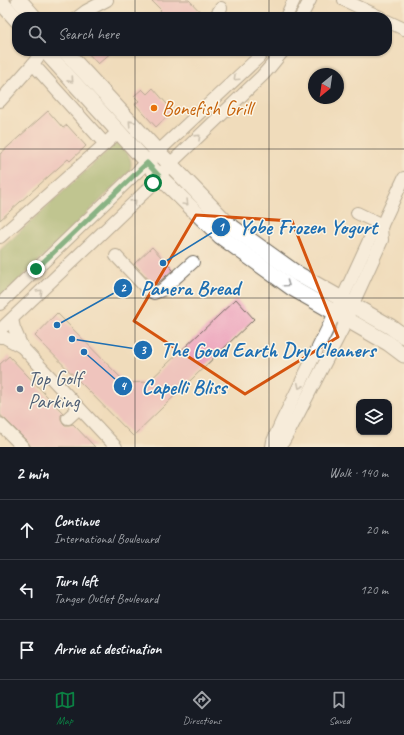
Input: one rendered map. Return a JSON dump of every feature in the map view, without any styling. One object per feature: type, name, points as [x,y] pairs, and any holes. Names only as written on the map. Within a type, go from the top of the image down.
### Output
[{"type":"main road","points":[[19,0],[30,12]]},
{"type":"main road","points":[[0,1],[12,14]]},
{"type":"main road","points":[[48,56],[159,176],[220,236],[292,288],[388,343],[404,355]]},
{"type":"main road","points":[[70,56],[158,152],[228,224],[296,273],[391,327],[404,336]]},
{"type":"street","points":[[85,12],[107,0]]},
{"type":"street","points":[[288,12],[294,0]]},
{"type":"street","points":[[304,12],[310,0]]},
{"type":"street","points":[[344,0],[369,12]]},
{"type":"street","points":[[392,23],[404,29]]},
{"type":"street","points":[[0,101],[39,56]]},
{"type":"street","points":[[22,348],[12,319],[0,304],[260,56]]},
{"type":"street","points":[[0,330],[149,188],[170,164],[262,76],[279,56]]},
{"type":"street","points":[[33,64],[105,144]]},
{"type":"street","points":[[0,237],[118,132]]},
{"type":"street","points":[[280,447],[286,426],[347,302],[371,236],[382,226],[399,202],[404,178]]},
{"type":"street","points":[[357,213],[382,226]]},
{"type":"street","points":[[116,256],[148,290],[154,293],[162,290],[193,262]]},
{"type":"street","points":[[0,337],[4,337],[22,348],[116,447]]},
{"type":"street","points":[[68,418],[79,408]]},
{"type":"street","points":[[0,424],[23,447]]},
{"type":"street","points":[[272,447],[273,441],[286,426]]},
{"type":"highlighted area","points":[[196,215],[292,221],[338,337],[245,394],[134,321]]},
{"type":"green space","points":[[117,142],[129,156],[131,167],[129,172],[0,299],[0,250]]},
{"type":"building","points":[[151,0],[189,0],[200,12],[159,12],[161,10]]},
{"type":"building","points":[[91,56],[107,56],[98,64]]},
{"type":"building","name":"Bonefish Grill","points":[[153,88],[173,111],[156,127],[135,104],[139,101],[134,96],[142,89],[147,94]]},
{"type":"building","points":[[48,111],[63,128],[67,125],[86,146],[70,161],[68,159],[0,220],[0,154]]},
{"type":"building","points":[[152,247],[173,270],[154,285],[134,264]]},
{"type":"building","points":[[236,299],[254,319],[133,436],[35,336],[57,313],[126,383],[148,382]]},
{"type":"building","name":"Top Golf Parking","points":[[9,356],[63,413],[61,415],[61,419],[63,423],[65,425],[73,424],[95,447],[31,447],[28,442],[2,417],[0,414],[0,364]]},
{"type":"place","name":"Bonefish Grill","points":[[154,108]]},
{"type":"place","name":"Yobe Frozen Yogurt","points":[[163,263]]},
{"type":"place","name":"Panera Bread","points":[[57,325]]},
{"type":"place","name":"The Good Earth Dry Cleaners","points":[[72,339]]},
{"type":"place","name":"Capelli Bliss","points":[[84,352]]},
{"type":"place","name":"Top Golf Parking","points":[[20,389]]},
{"type":"route","points":[[36,269],[147,163],[159,176],[153,183]]}]
